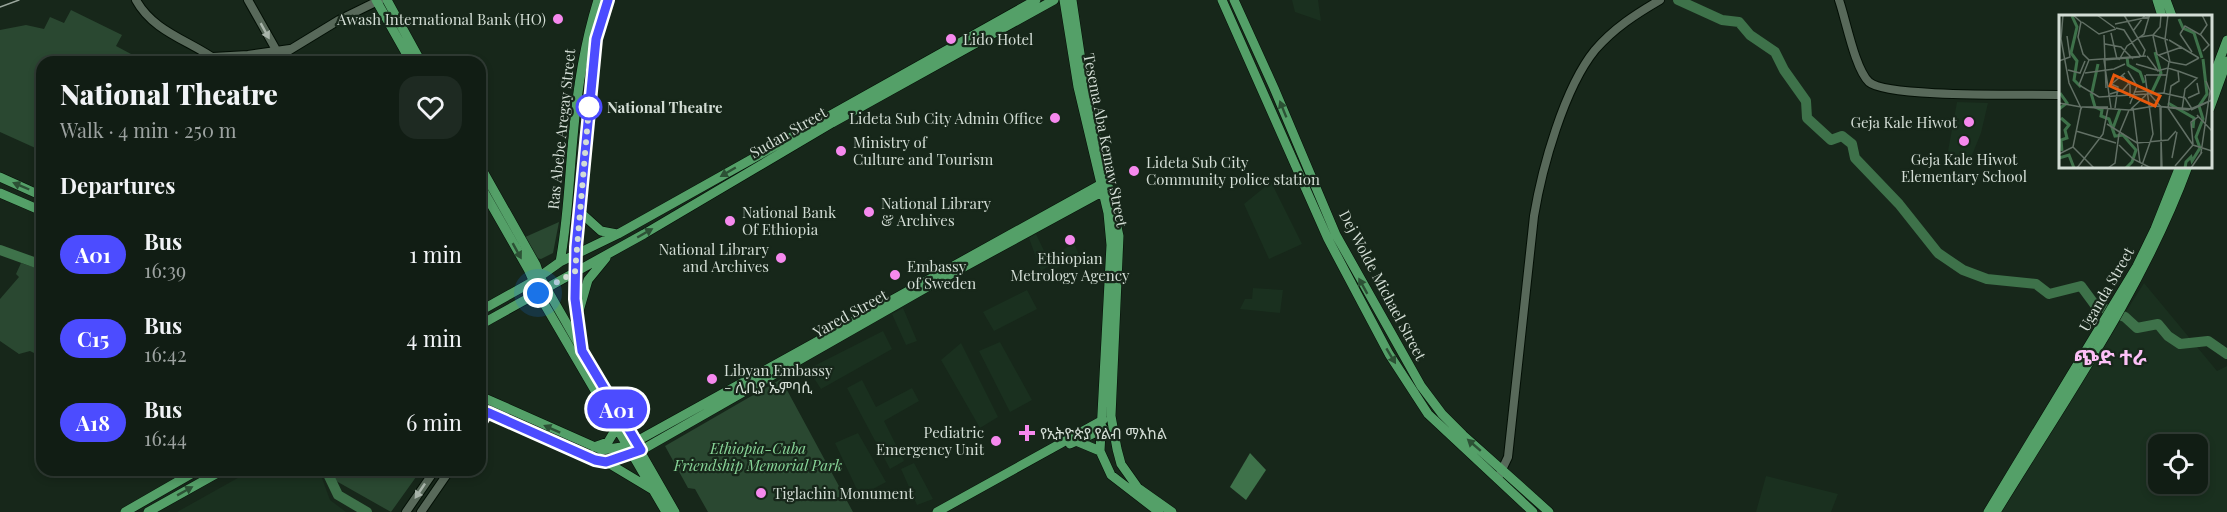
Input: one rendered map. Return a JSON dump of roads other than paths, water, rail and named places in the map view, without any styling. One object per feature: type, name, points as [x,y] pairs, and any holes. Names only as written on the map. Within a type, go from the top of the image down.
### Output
[{"type":"main road","points":[[136,0],[145,14],[176,38],[210,56]]},
{"type":"main road","points":[[248,0],[280,56],[378,0],[408,56]]},
{"type":"main road","points":[[387,0],[418,56]]},
{"type":"main road","name":"Ras Abebe Aregay Street","points":[[560,262],[567,217],[573,136],[585,42],[598,0]]},
{"type":"main road","name":"Ras Abebe Aregay Street","points":[[578,325],[575,272],[585,138],[596,39],[608,0]]},
{"type":"main road","name":"Sudan Street","points":[[1023,12],[1036,0]]},
{"type":"main road","name":"Tesema Aba Kemaw Street","points":[[1064,0],[1097,160],[1120,246],[1111,416],[1121,464],[1129,485],[1159,512]]},
{"type":"main road","name":"Tesema Aba Kemaw Street","points":[[1072,0],[1081,87]]},
{"type":"main road","name":"Dej Wolde Michael Street","points":[[1222,0],[1328,239],[1389,354],[1428,414],[1533,512]]},
{"type":"main road","name":"Dej Wolde Michael Street","points":[[1234,0],[1275,88],[1336,235],[1421,386],[1442,414],[1549,512]]},
{"type":"main road","points":[[1497,479],[1508,457],[1539,187],[1563,114],[1589,59],[1613,32],[1660,0]]},
{"type":"main road","points":[[1839,0],[1863,74],[1877,87],[1891,91],[1925,93],[2059,95]]},
{"type":"main road","points":[[2157,0],[2162,15]]},
{"type":"main road","points":[[2166,0],[2172,15]]},
{"type":"main road","points":[[1051,2],[1066,11]]},
{"type":"main road","name":"Sudan Street","points":[[486,308],[536,279],[560,262],[618,234],[1023,12],[1051,2]]},
{"type":"main road","points":[[2213,88],[2225,57],[2227,40]]},
{"type":"main road","name":"Sudan Street","points":[[486,322],[624,245],[958,49]]},
{"type":"main road","points":[[573,136],[585,138]]},
{"type":"main road","name":"Uganda Street","points":[[1996,512],[2110,321],[2146,249],[2179,168]]},
{"type":"main road","name":"Uganda Street","points":[[2118,305],[2157,243],[2187,168]]},
{"type":"main road","points":[[0,177],[36,193]]},
{"type":"main road","points":[[486,177],[536,265],[536,279]]},
{"type":"main road","name":"Tesema Aba Kemaw Street","points":[[1105,186],[1112,262],[1100,451],[1111,475],[1172,512]]},
{"type":"main road","name":"Yared Street","points":[[606,462],[1105,186]]},
{"type":"main road","points":[[0,193],[36,208]]},
{"type":"main road","points":[[486,196],[536,279],[610,416],[614,425],[612,435],[606,444],[592,446],[486,399]]},
{"type":"main road","points":[[580,212],[601,231],[618,234]]},
{"type":"main road","points":[[582,351],[578,325],[580,303],[588,280],[602,262],[624,245]]},
{"type":"main road","points":[[542,290],[582,351],[635,448],[675,512]]},
{"type":"main road","name":"Uganda Street","points":[[1988,512],[2110,321]]},
{"type":"main road","points":[[1084,430],[1102,402]]},
{"type":"main road","points":[[486,412],[586,457],[606,462],[655,491]]},
{"type":"main road","points":[[610,416],[635,448],[666,512]]},
{"type":"main road","points":[[947,512],[1076,441],[1111,416]]},
{"type":"main road","points":[[937,512],[1084,430],[1100,425],[1113,426]]},
{"type":"main road","points":[[1076,441],[1100,451]]},
{"type":"main road","name":"Yared Street","points":[[592,446],[606,451],[635,448]]},
{"type":"main road","points":[[125,512],[188,476]]},
{"type":"main road","points":[[148,512],[212,476]]},
{"type":"main road","points":[[406,512],[431,476]]},
{"type":"main road","points":[[421,512],[446,476]]},
{"type":"waterway","points":[[1678,0],[1722,20],[1739,22],[1750,35],[1775,52],[1784,70],[1806,101],[1807,118],[1831,140],[1842,136],[1852,144],[1855,158],[1899,204],[1938,253],[1963,270],[1987,279],[2036,284],[2049,294],[2081,286],[2095,305],[2125,317],[2137,328],[2158,324],[2168,336],[2180,344],[2208,341],[2227,354]]},
{"type":"waterway","points":[[0,250],[36,263]]},
{"type":"waterway","points":[[329,476],[338,495],[367,512]]},
{"type":"tram line","points":[[0,7],[19,0]]},
{"type":"place","name":"Awash International Bank (HO)","points":[[558,19]]},
{"type":"place","name":"Lido Hotel","points":[[951,39]]},
{"type":"place","name":"National Theatre","points":[[589,107]]},
{"type":"place","name":"Lideta Sub City Admin Office","points":[[1055,118]]},
{"type":"place","name":"Geja Kale Hiwot","points":[[1969,122]]},
{"type":"place","name":"Geja Kale Hiwot Elementary School","points":[[1964,141]]},
{"type":"place","name":"Ministry of Culture and Tourism","points":[[841,151]]},
{"type":"place","name":"Lideta Sub City Community police station","points":[[1134,171]]},
{"type":"place","name":"National Library & Archives","points":[[869,212]]},
{"type":"place","name":"National Bank Of Ethiopia","points":[[730,221]]},
{"type":"place","name":"Ethiopian Metrology Agency","points":[[1070,240]]},
{"type":"place","name":"National Library and Archives","points":[[781,258]]},
{"type":"place","name":"Embassy of Sweden","points":[[895,275]]},
{"type":"place","name":"Libyan Embassy - ሊቢያ ኤምባሲ","points":[[712,379]]},
{"type":"place","name":"የኢትዮጵያ የልብ ማእከል","points":[[1027,433]]},
{"type":"place","name":"Pediatric Emergency Unit","points":[[996,441]]},
{"type":"place","name":"Tiglachin Monument","points":[[761,493]]},
{"type":"district","name":"ጭድ ተራ","points":[[2110,356]]},
{"type":"park label","name":"Ethiopia-Cuba Friendship Memorial Park","points":[[758,456]]}]
